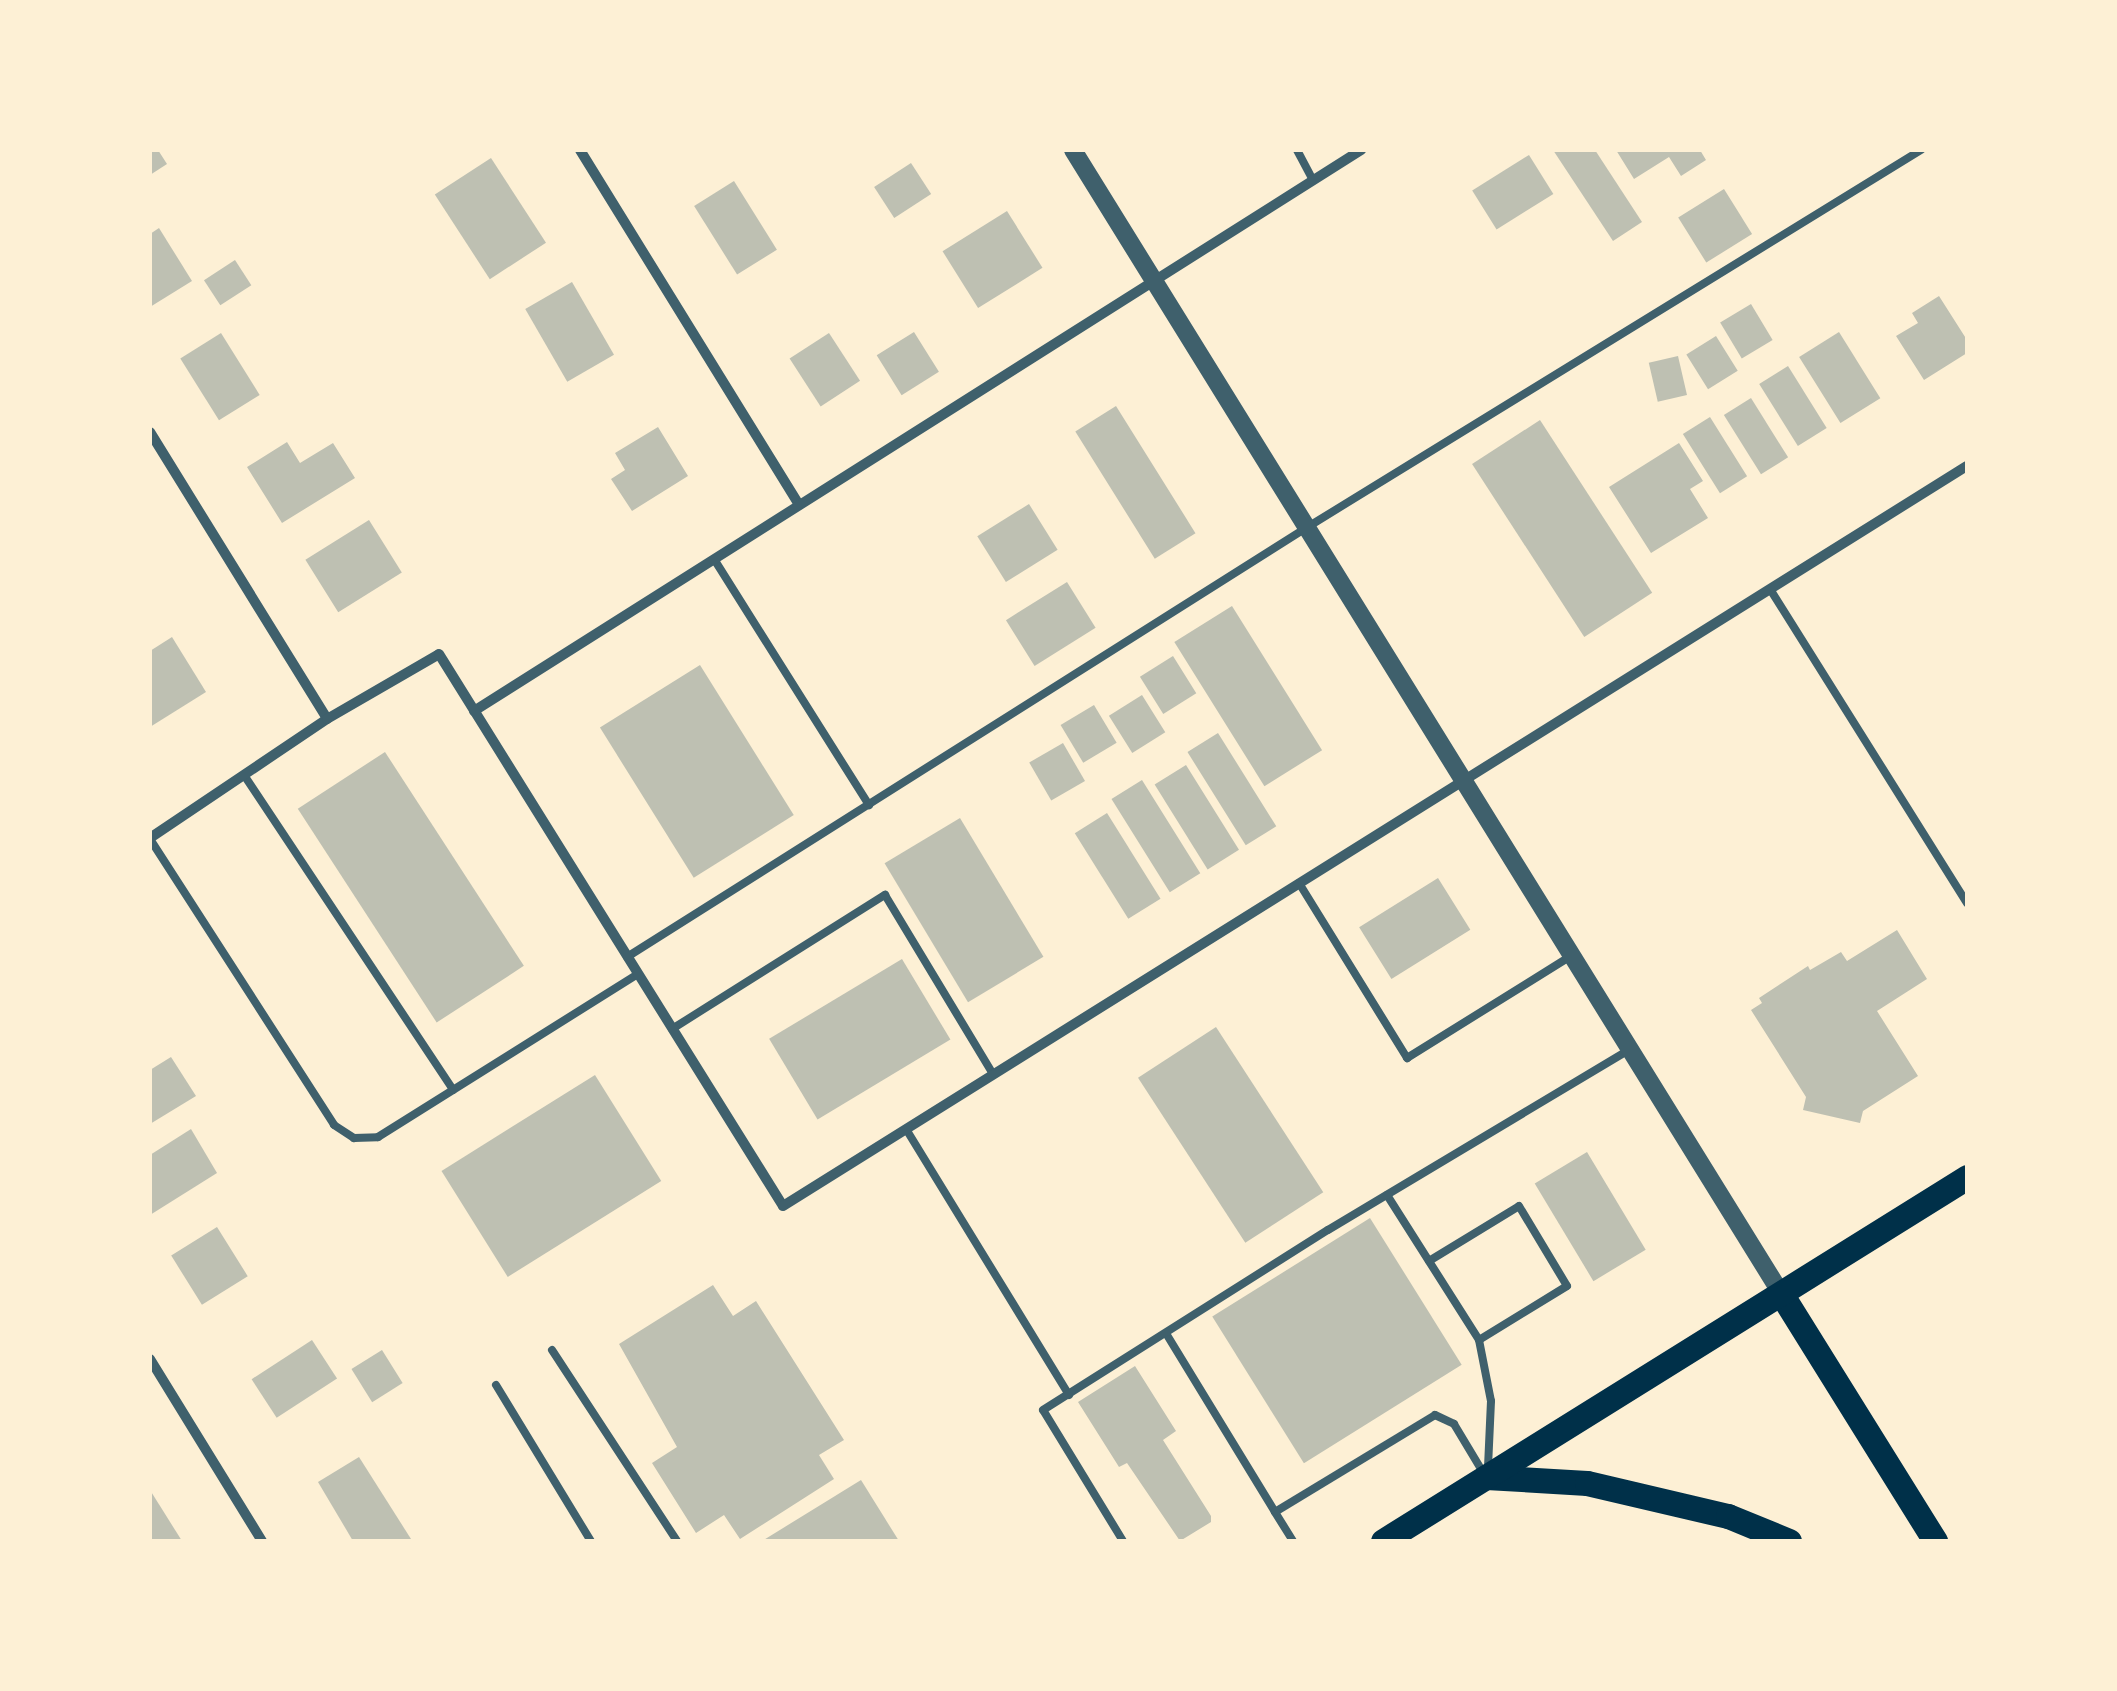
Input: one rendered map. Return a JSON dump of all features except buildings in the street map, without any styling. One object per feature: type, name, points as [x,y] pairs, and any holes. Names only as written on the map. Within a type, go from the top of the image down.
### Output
[{"type":"main road","points":[[1383,1541],[1967,1177]]},
{"type":"main road","points":[[1782,1295],[1935,1541]]},
{"type":"main road","points":[[1486,1477],[1603,1486],[1728,1516],[1789,1541]]},
{"type":"street","points":[[580,150],[800,505]]},
{"type":"street","points":[[1073,150],[1782,1295]]},
{"type":"street","points":[[474,710],[1361,150]]},
{"type":"street","points":[[150,432],[328,720]]},
{"type":"street","points":[[150,839],[328,720],[439,654],[783,1206],[1967,466]]},
{"type":"street","points":[[150,1358],[262,1541]]},
{"type":"lane","points":[[1297,150],[1313,180]]},
{"type":"lane","points":[[627,956],[1306,528],[1921,150]]},
{"type":"lane","points":[[714,559],[869,804]]},
{"type":"lane","points":[[1770,589],[1967,902]]},
{"type":"lane","points":[[244,775],[453,1090]]},
{"type":"lane","points":[[150,839],[334,1124],[354,1138],[378,1138],[638,974]]},
{"type":"lane","points":[[1300,883],[1408,1058],[1572,956]]},
{"type":"lane","points":[[672,1029],[885,895],[993,1074]]},
{"type":"lane","points":[[1123,1541],[1043,1410],[1630,1049]]},
{"type":"lane","points":[[906,1129],[1069,1395]]},
{"type":"lane","points":[[1388,1195],[1479,1340],[1492,1401],[1492,1447],[1486,1477]]},
{"type":"lane","points":[[1428,1261],[1518,1206],[1567,1286],[1479,1340]]},
{"type":"lane","points":[[1167,1335],[1293,1541]]},
{"type":"lane","points":[[552,1350],[677,1541]]},
{"type":"lane","points":[[496,1385],[591,1541]]},
{"type":"lane","points":[[1275,1512],[1434,1415],[1454,1424],[1486,1477]]}]
